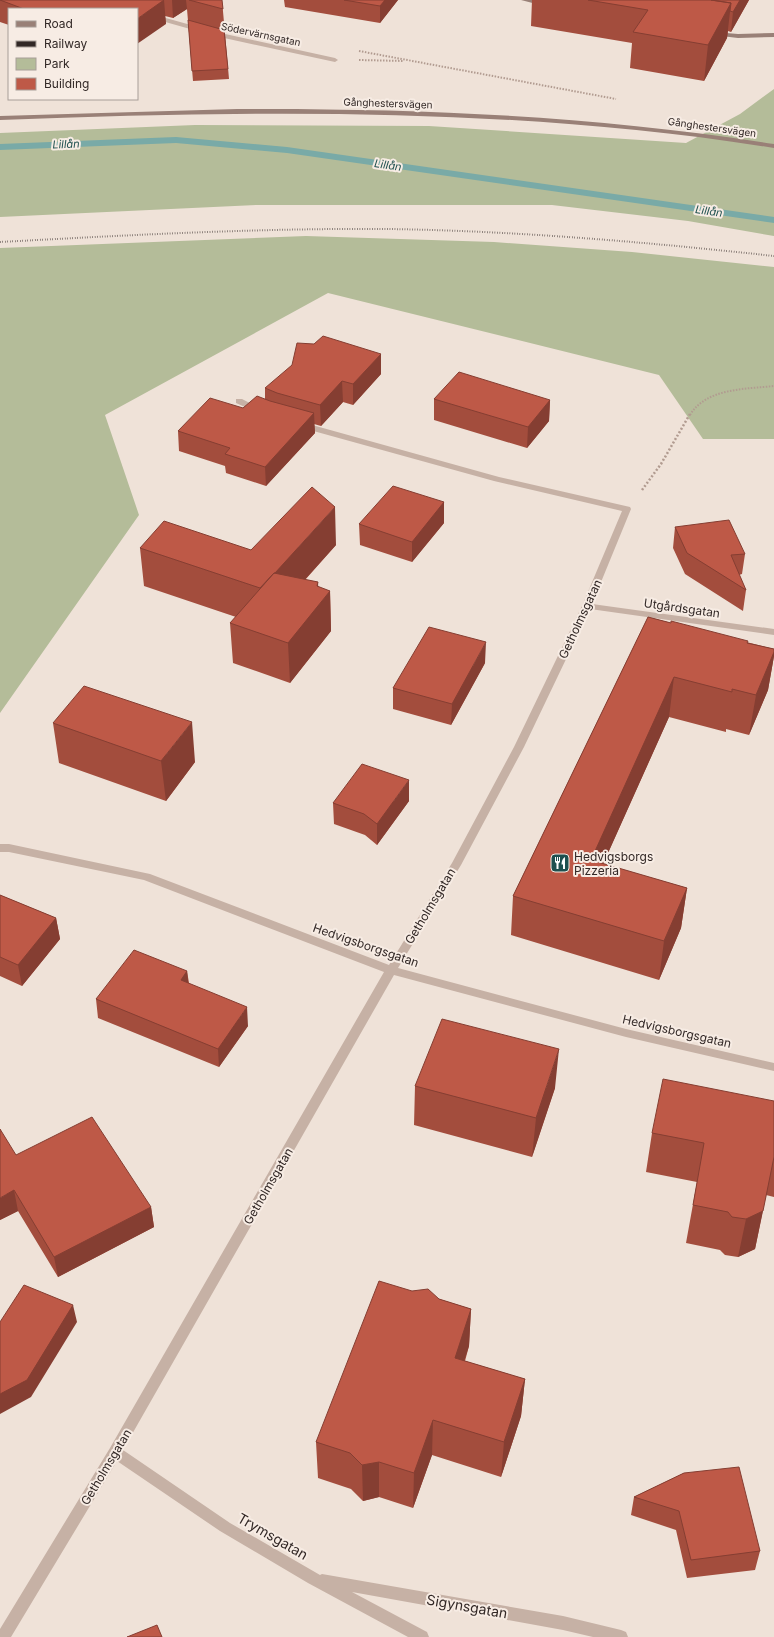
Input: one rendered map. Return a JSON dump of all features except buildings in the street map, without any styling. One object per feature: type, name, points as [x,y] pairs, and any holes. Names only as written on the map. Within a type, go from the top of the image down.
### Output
[{"type":"street","points":[[524,0],[554,6]]},
{"type":"street","name":"Södervärnsgatan","points":[[138,12],[215,34],[335,60]]},
{"type":"street","points":[[704,32],[738,36],[774,35]]},
{"type":"street","name":"Gånghestersvägen","points":[[0,118],[132,112],[304,111],[476,116],[608,124],[732,139],[774,146]]},
{"type":"street","points":[[239,401],[267,414]]},
{"type":"street","points":[[297,423],[497,479],[627,509]]},
{"type":"street","name":"Getholmsgatan","points":[[3,1637],[115,1452],[391,970],[456,865],[512,761],[587,606],[627,509]]},
{"type":"street","name":"Utgårdsgatan","points":[[587,606],[774,632]]},
{"type":"street","name":"Hedvigsborgsgatan","points":[[0,848],[9,848],[146,877],[391,970],[626,1033],[774,1067]]},
{"type":"street","name":"Trymsgatan","points":[[115,1452],[225,1526],[312,1578],[422,1637]]},
{"type":"street","name":"Sigynsgatan","points":[[312,1578],[563,1623],[621,1637]]},
{"type":"path","points":[[358,51],[619,99]]},
{"type":"path","points":[[335,60],[411,61]]},
{"type":"path","points":[[627,509],[661,464],[692,411],[708,397],[733,390],[774,386]]},
{"type":"green space","points":[[774,89],[774,236],[688,221],[552,205],[256,205],[0,217],[0,133],[195,125],[429,126],[686,143],[740,114]]},
{"type":"green space","points":[[306,236],[494,242],[632,252],[774,267],[774,439],[703,439],[659,375],[328,293],[105,415],[139,515],[0,713],[0,248]]},
{"type":"waterway","name":"Lillån","points":[[0,147],[176,140],[287,150],[774,220]]},
{"type":"railway","points":[[0,242],[243,231],[389,229],[486,232],[582,238],[774,256]]},
{"type":"place","name":"Hedvigsborgs Pizzeria","points":[[560,863]]}]
